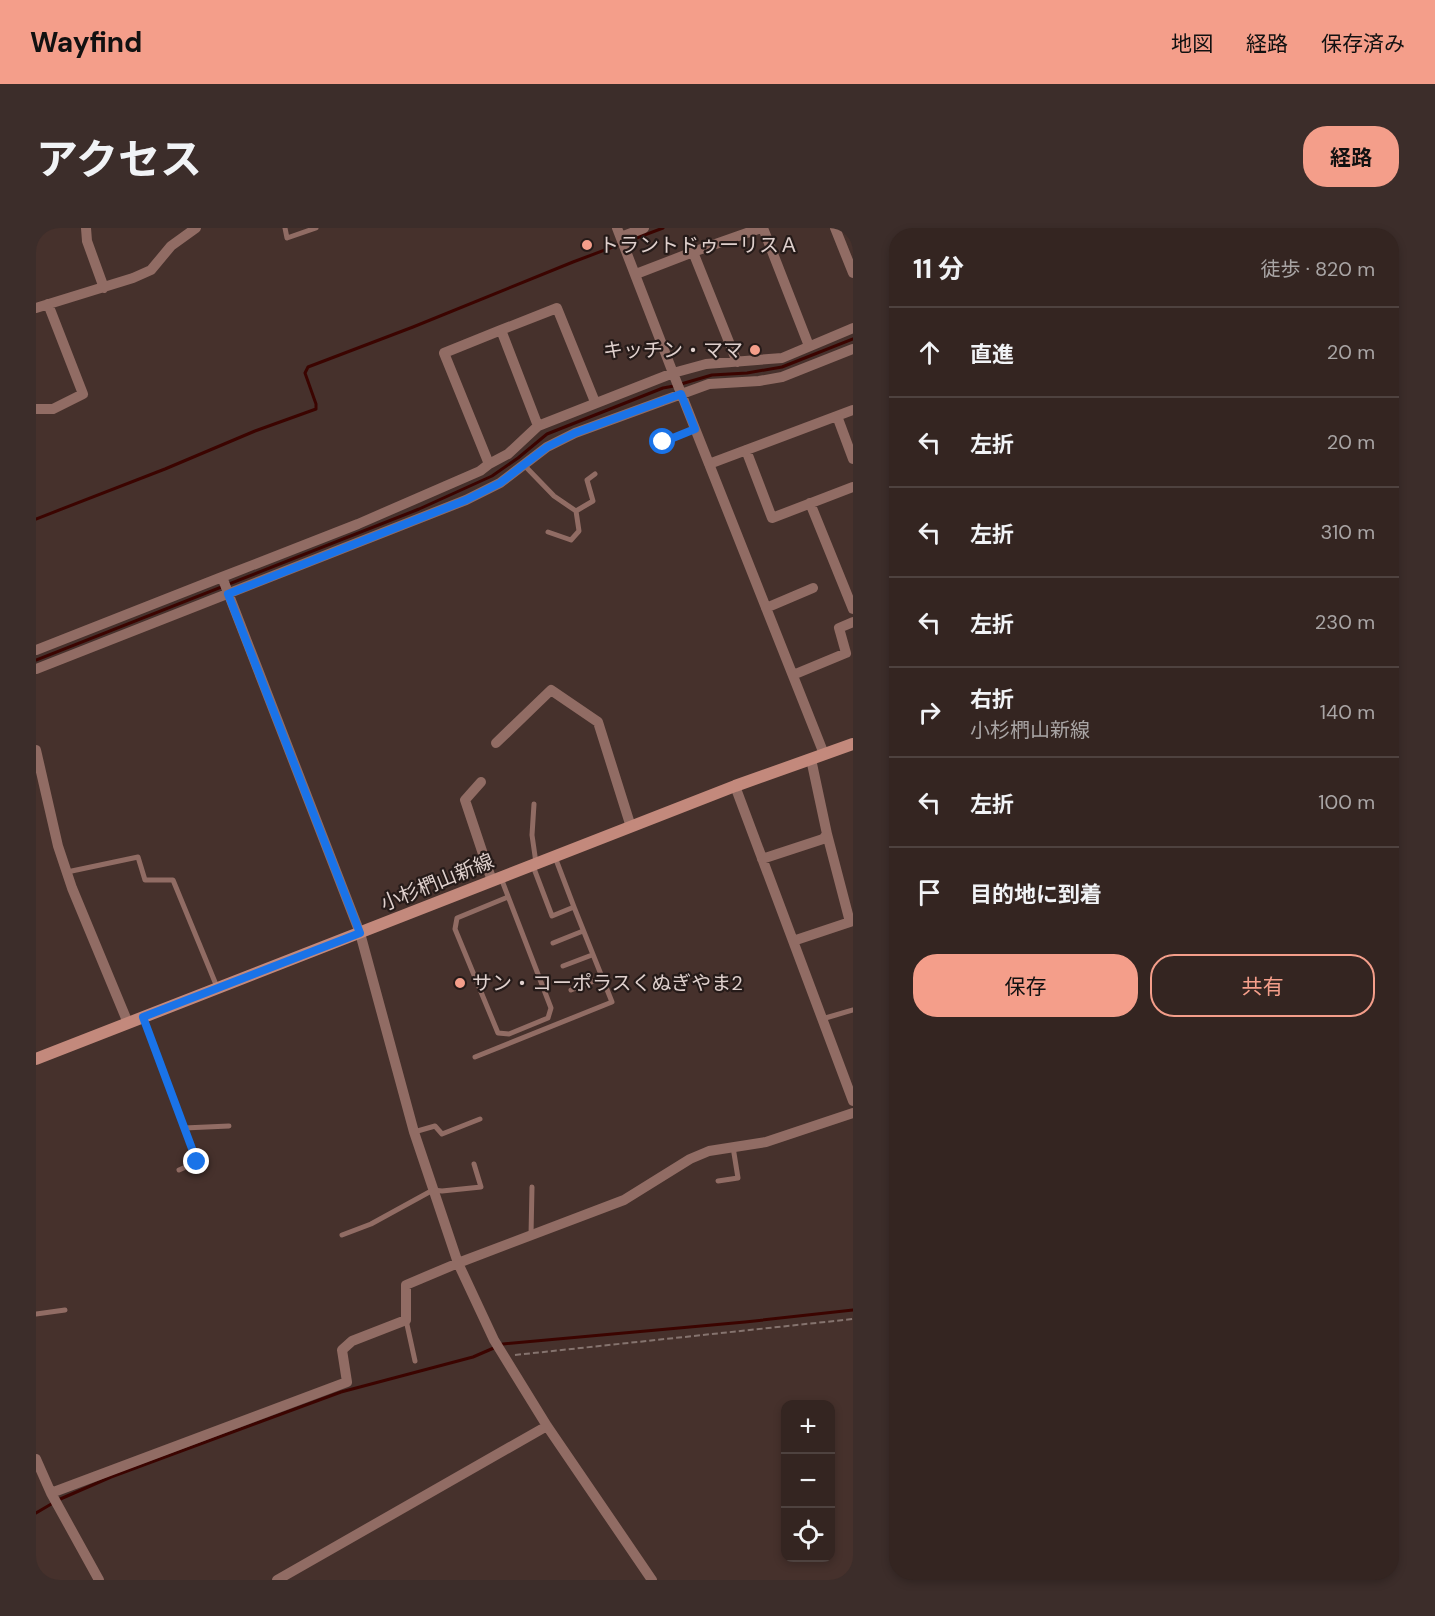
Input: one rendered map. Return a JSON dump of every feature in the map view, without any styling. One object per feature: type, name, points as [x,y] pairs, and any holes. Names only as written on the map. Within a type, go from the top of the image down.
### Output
[{"type":"main road","name":"小杉椚山新線","points":[[36,1059],[735,786],[853,744]]},
{"type":"street","points":[[86,228],[87,241],[104,288]]},
{"type":"street","points":[[36,308],[104,288],[151,270],[171,246],[196,228]]},
{"type":"street","points":[[645,228],[619,233],[824,754]]},
{"type":"street","points":[[636,274],[762,228],[810,346]]},
{"type":"street","points":[[835,228],[853,273]]},
{"type":"street","points":[[693,252],[737,362]]},
{"type":"street","points":[[36,409],[53,410],[83,394],[48,304]]},
{"type":"street","points":[[489,464],[444,353],[558,308],[596,402]]},
{"type":"street","points":[[36,650],[358,524],[480,471],[508,454],[538,426],[596,402],[673,373],[706,364],[782,358],[853,328]]},
{"type":"street","points":[[501,330],[538,426]]},
{"type":"street","points":[[36,669],[466,500],[500,483],[547,447],[575,433],[709,384],[782,377],[853,349]]},
{"type":"street","points":[[709,464],[853,410]]},
{"type":"street","points":[[837,416],[853,459]]},
{"type":"street","points":[[746,450],[772,518],[853,487]]},
{"type":"street","points":[[810,503],[853,609]]},
{"type":"street","points":[[222,577],[360,933],[414,1132],[458,1263],[494,1340],[548,1426],[652,1580]]},
{"type":"street","points":[[766,608],[813,588]]},
{"type":"street","points":[[793,675],[846,653],[838,628],[853,622]]},
{"type":"street","points":[[496,743],[551,690],[598,723],[631,827]]},
{"type":"street","points":[[36,750],[58,846],[72,888],[128,1023]]},
{"type":"street","points":[[793,941],[852,922],[828,834],[811,759]]},
{"type":"street","points":[[481,782],[465,800],[496,880]]},
{"type":"street","points":[[735,786],[853,1101]]},
{"type":"street","points":[[762,859],[823,839],[828,834]]},
{"type":"street","points":[[51,1493],[347,1382],[342,1350],[352,1341],[406,1320],[406,1285],[624,1200],[690,1159],[709,1151],[766,1142],[853,1113]]},
{"type":"street","points":[[277,1580],[548,1426]]},
{"type":"street","points":[[36,1459],[51,1493],[99,1580]]},
{"type":"lane","points":[[285,228],[287,238],[316,228]]},
{"type":"lane","points":[[663,442],[695,429]]},
{"type":"lane","points":[[524,465],[554,496],[576,511],[579,531],[571,540],[548,532]]},
{"type":"lane","points":[[576,511],[593,501],[587,480],[595,474]]},
{"type":"lane","points":[[534,804],[532,835],[535,865],[552,916],[574,907]]},
{"type":"lane","points":[[67,872],[138,857],[145,880],[173,880],[218,989]]},
{"type":"lane","points":[[475,1057],[612,1002],[555,857]]},
{"type":"lane","points":[[496,880],[508,897],[550,1008],[548,1018],[509,1034],[498,1033],[455,929],[457,918],[508,897]]},
{"type":"lane","points":[[553,944],[584,931]]},
{"type":"lane","points":[[563,966],[592,955]]},
{"type":"lane","points":[[572,990],[602,978]]},
{"type":"lane","points":[[822,1019],[853,1010]]},
{"type":"lane","points":[[143,1017],[197,1162],[179,1170]]},
{"type":"lane","points":[[414,1132],[435,1126],[442,1134],[480,1119]]},
{"type":"lane","points":[[184,1128],[229,1126]]},
{"type":"lane","points":[[718,1181],[738,1178],[733,1147]]},
{"type":"lane","points":[[342,1235],[371,1224],[433,1190],[481,1187],[474,1164]]},
{"type":"lane","points":[[531,1236],[532,1188]]},
{"type":"lane","points":[[36,1314],[65,1310]]},
{"type":"lane","points":[[406,1320],[414,1361]]},
{"type":"path","points":[[504,1356],[853,1319]]},
{"type":"waterway","points":[[36,519],[255,431],[316,409],[305,373],[308,367],[663,228]]},
{"type":"waterway","points":[[681,384],[712,375],[747,373],[782,367],[853,339]]},
{"type":"waterway","points":[[36,660],[419,509],[492,476],[547,434],[663,388],[674,386]]},
{"type":"waterway","points":[[58,1500],[111,1477],[341,1392],[473,1357],[503,1344],[853,1310]]},
{"type":"waterway","points":[[36,1513],[53,1503]]},
{"type":"place","name":"トラントドゥーリスＡ","points":[[587,245]]},
{"type":"place","name":"キッチン・ママ","points":[[755,350]]},
{"type":"place","name":"サン・コーポラスくぬぎやま2","points":[[460,983]]},
{"type":"route","points":[[197,1162],[143,1017],[360,933],[228,594],[466,500],[500,483],[547,447],[575,433],[681,394],[695,429],[663,442]]}]
